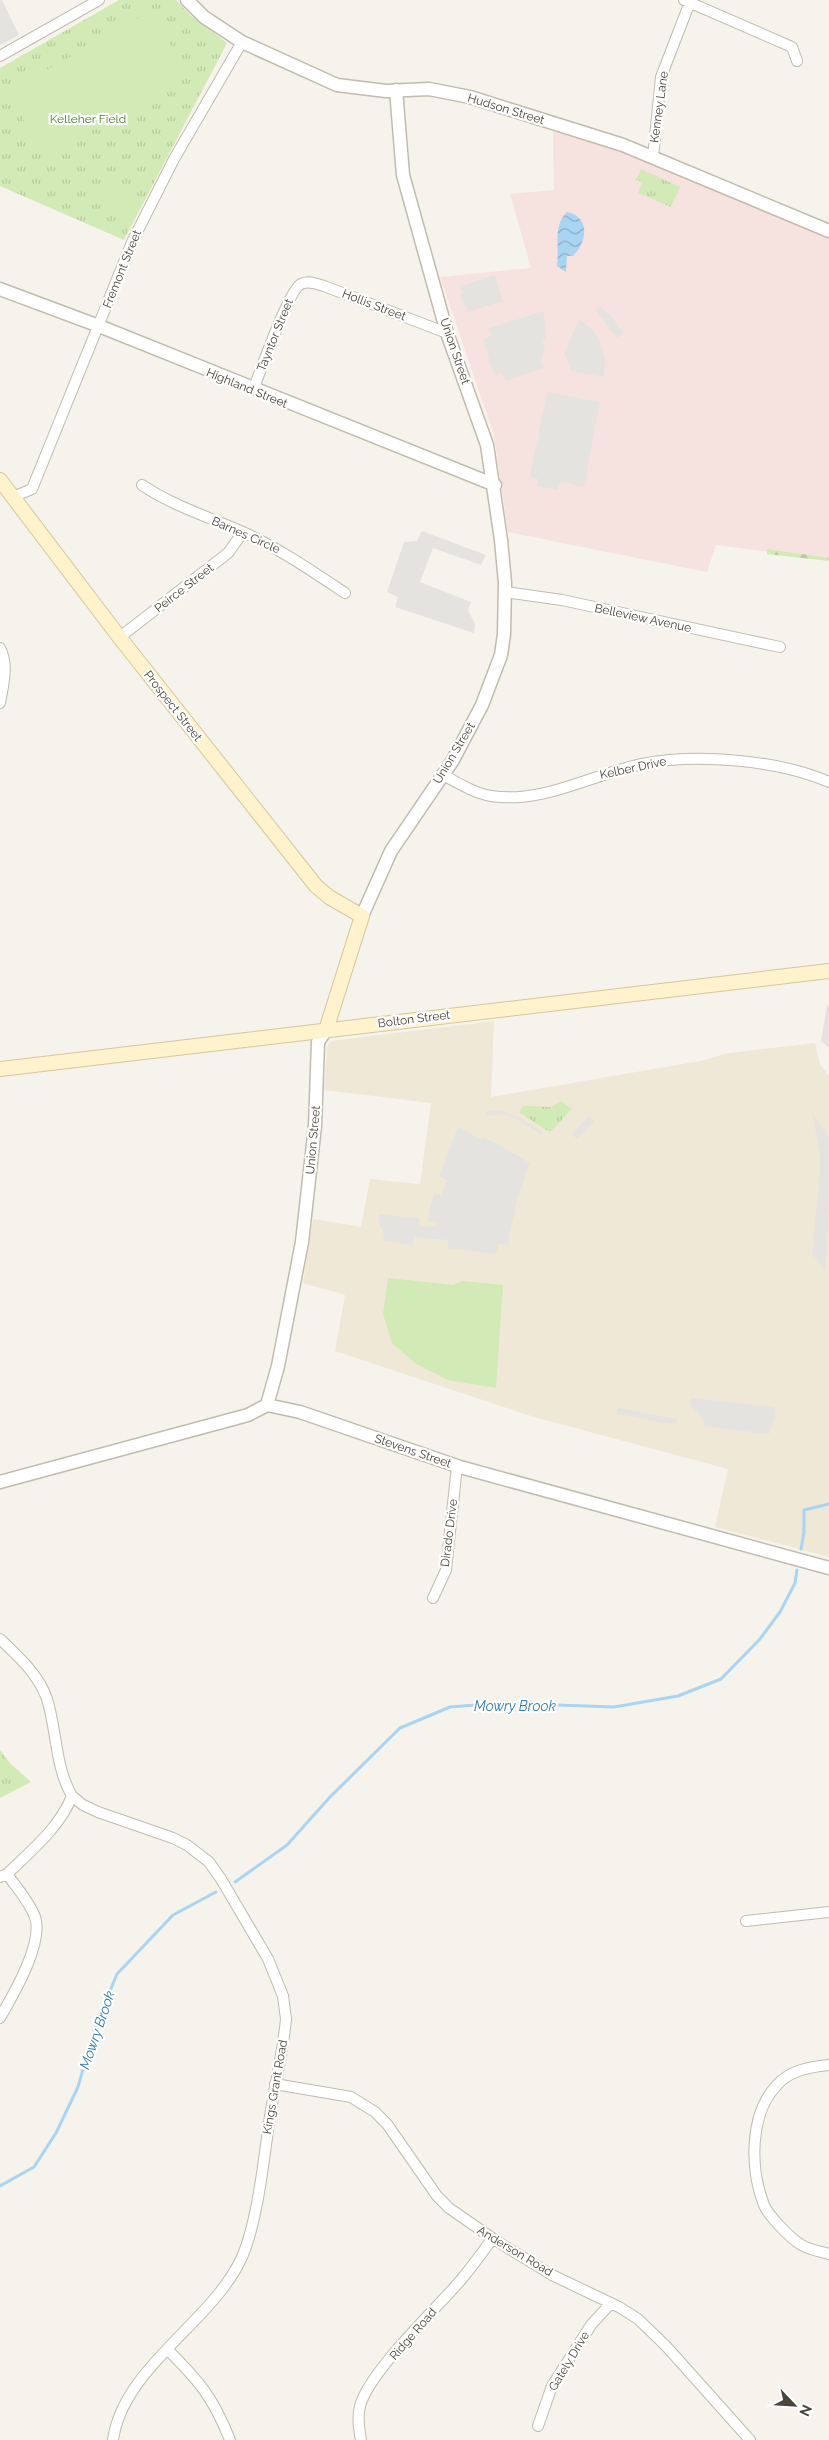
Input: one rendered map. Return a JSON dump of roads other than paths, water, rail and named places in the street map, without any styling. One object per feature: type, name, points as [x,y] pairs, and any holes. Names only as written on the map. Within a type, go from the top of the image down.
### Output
[{"type":"main road","name":"Prospect Street","points":[[0,480],[120,638],[316,886],[329,897],[362,916]]},
{"type":"main road","name":"Union Street","points":[[326,1030],[362,916]]},
{"type":"main road","name":"Bolton Street","points":[[0,1069],[829,970]]},
{"type":"street","points":[[0,56],[99,0]]},
{"type":"street","name":"Hudson Street","points":[[188,0],[204,17],[242,42],[337,85],[363,90],[429,89],[470,97],[623,145],[829,232]]},
{"type":"street","points":[[687,1],[792,47],[797,61]]},
{"type":"street","name":"Kenney Lane","points":[[653,157],[661,77],[687,1]]},
{"type":"street","name":"Fremont Street","points":[[13,497],[32,489],[132,240],[152,199],[242,42]]},
{"type":"street","name":"Union Street","points":[[362,916],[390,851],[443,775],[482,706],[501,655],[505,592],[494,486],[487,445],[447,333],[403,175],[396,90]]},
{"type":"street","name":"Hollis Street","points":[[301,284],[312,283],[324,286],[447,333]]},
{"type":"street","name":"Tayntor Street","points":[[253,390],[287,305],[295,288],[301,284]]},
{"type":"street","name":"Highland Street","points":[[0,289],[99,326],[253,390],[494,486]]},
{"type":"street","name":"Barnes Circle","points":[[142,485],[162,499],[243,532],[285,553],[345,593]]},
{"type":"street","name":"Peirce Street","points":[[120,638],[228,553],[243,532]]},
{"type":"street","name":"Belleview Avenue","points":[[505,592],[562,600],[780,647]]},
{"type":"street","points":[[0,648],[4,656],[5,670],[0,702]]},
{"type":"street","name":"Kelber Drive","points":[[443,775],[468,789],[491,796],[512,797],[534,795],[564,788],[621,768],[668,760],[745,762],[779,766],[829,782]]},
{"type":"street","name":"Union Street","points":[[267,1405],[278,1366],[302,1242],[314,1135],[318,1042],[326,1030]]},
{"type":"street","points":[[0,1482],[248,1415],[267,1405]]},
{"type":"street","name":"Stevens Street","points":[[267,1405],[300,1412],[457,1466],[829,1568]]},
{"type":"street","name":"Dirado Drive","points":[[432,1598],[446,1570],[457,1466]]},
{"type":"street","points":[[0,1639],[26,1665],[46,1698],[63,1779],[72,1796],[60,1819],[4,1876],[35,1916],[37,1927],[30,1955],[15,1992],[0,2018]]},
{"type":"street","name":"Kings Grant Road","points":[[72,1796],[83,1806],[173,1838],[187,1845],[208,1862],[221,1879],[268,1959],[284,1996],[286,2019],[260,2181],[242,2257],[221,2290],[167,2349],[129,2396],[120,2414],[113,2440]]},
{"type":"street","points":[[746,1921],[829,1912]]},
{"type":"street","points":[[829,2065],[803,2068],[778,2083],[764,2101],[757,2126],[756,2168],[765,2206],[770,2213],[801,2245],[829,2254]]},
{"type":"street","name":"Anderson Road","points":[[275,2084],[351,2097],[364,2104],[387,2124],[437,2196],[463,2220],[552,2275],[611,2303],[638,2319],[666,2346],[750,2440]]},
{"type":"street","name":"Ridge Road","points":[[362,2440],[358,2420],[360,2405],[368,2389],[492,2239]]},
{"type":"street","name":"Gately Drive","points":[[538,2426],[552,2386],[591,2325],[611,2303]]},
{"type":"street","points":[[167,2349],[199,2381],[220,2416],[230,2440]]},
{"type":"water","points":[[567,212],[580,219],[583,224],[584,237],[573,256],[567,256],[566,272],[557,266],[558,230],[562,218]]},
{"type":"waterway","name":"Mowry Brook","points":[[801,1549],[804,1532],[804,1510],[829,1504]]},
{"type":"waterway","name":"Mowry Brook","points":[[235,1882],[287,1845],[330,1797],[400,1728],[450,1707],[501,1703],[614,1707],[678,1696],[721,1679],[760,1639],[780,1612],[795,1583],[797,1570]]},
{"type":"waterway","name":"Mowry Brook","points":[[0,2186],[34,2167],[56,2133],[78,2087],[94,2030],[117,1974],[173,1915],[216,1892]]},
{"type":"park label","name":"Kelleher Field","points":[[88,119]]}]
